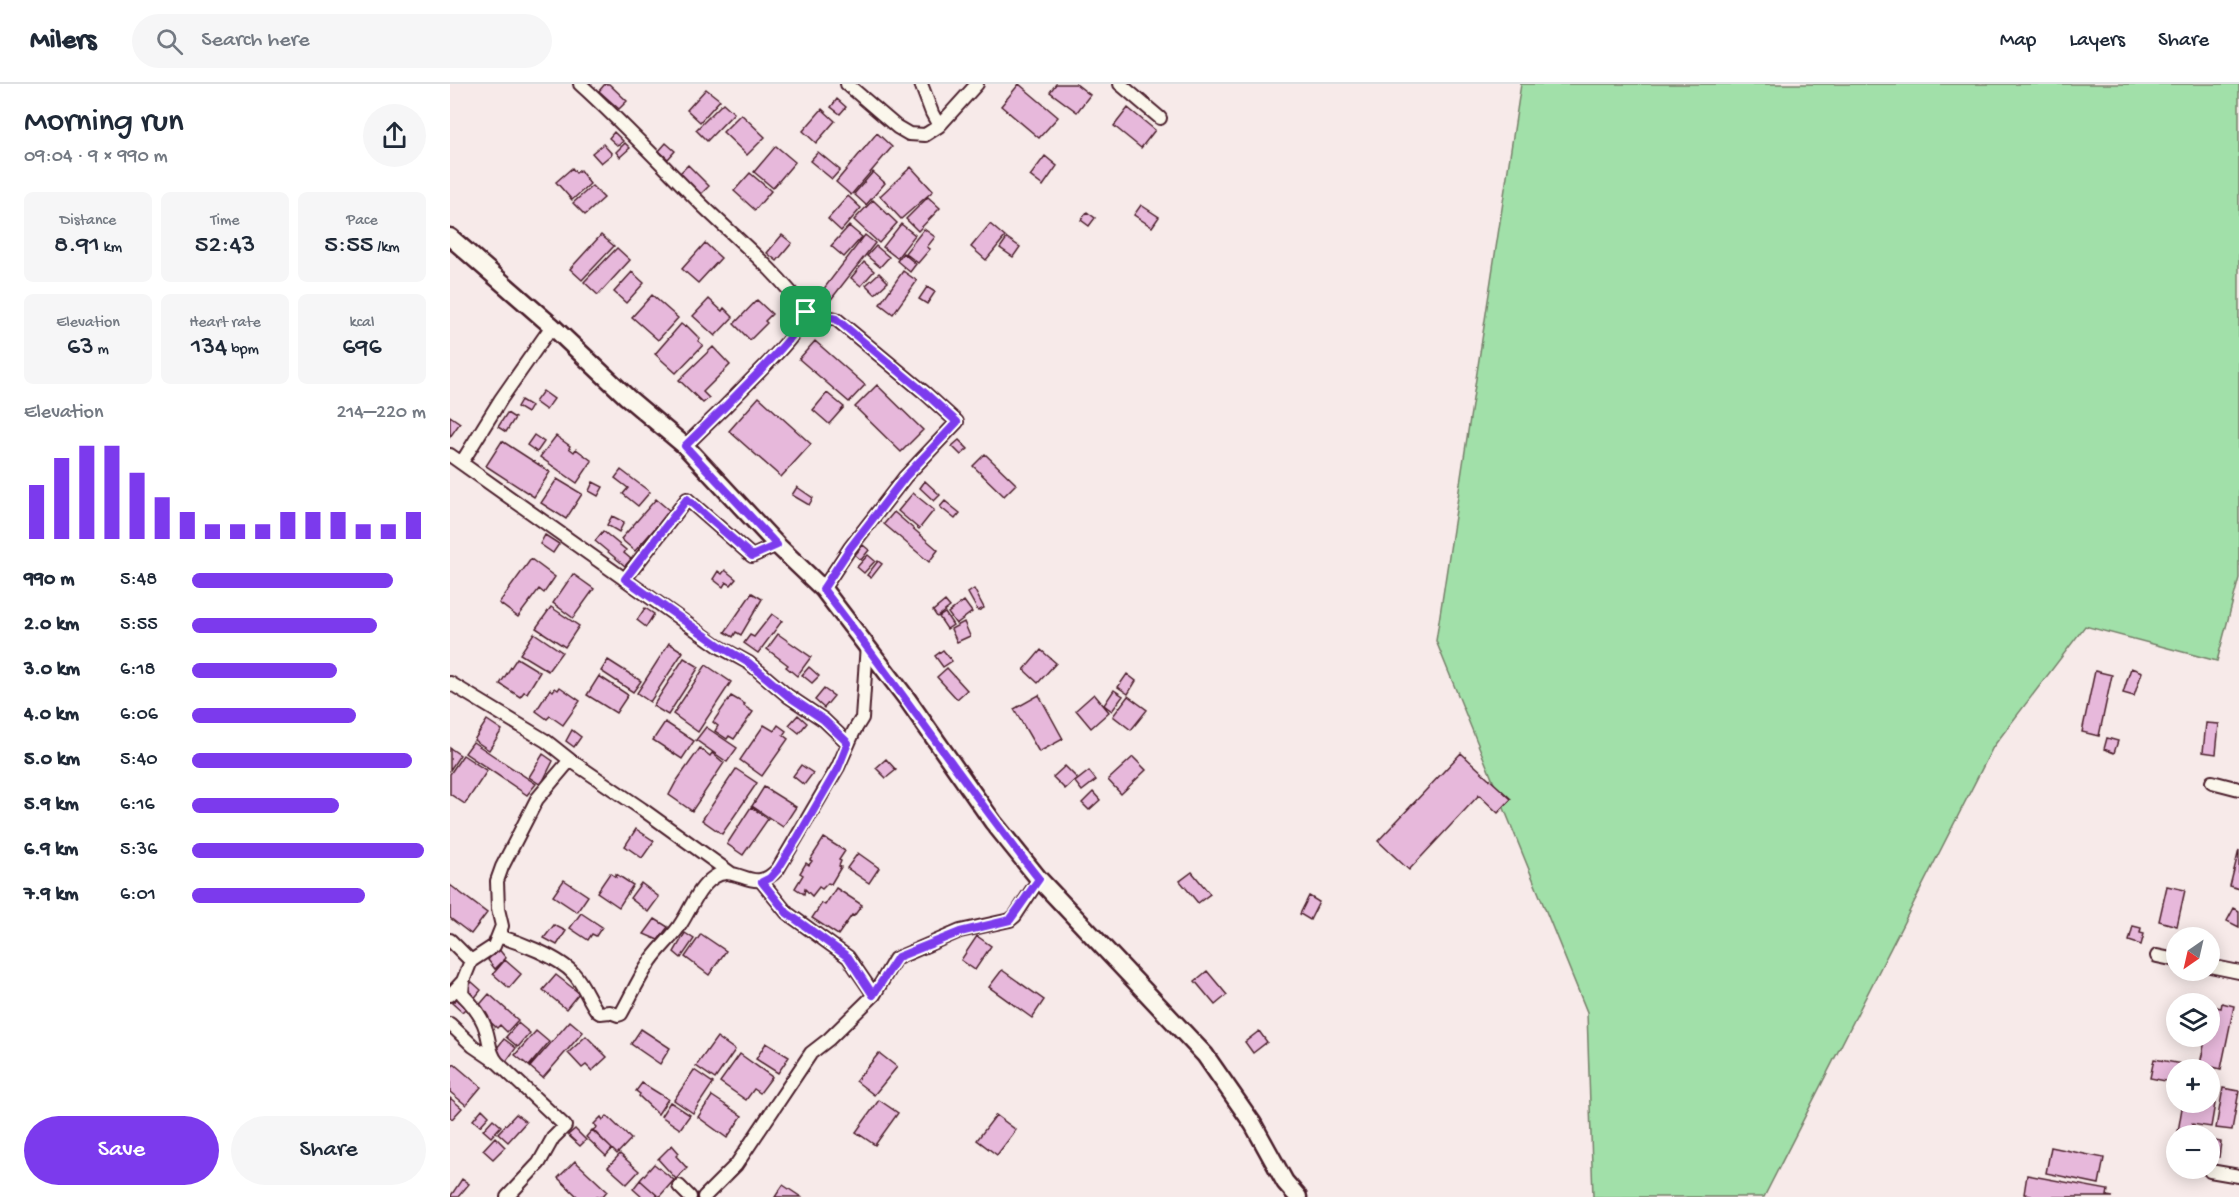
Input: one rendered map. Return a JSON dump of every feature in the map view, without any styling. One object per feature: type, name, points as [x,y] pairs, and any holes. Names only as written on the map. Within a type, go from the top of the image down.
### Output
[{"type":"main road","points":[[450,237],[627,397],[685,446],[777,545],[823,589],[867,644],[993,822],[1039,879],[1205,1055],[1253,1124],[1285,1182],[1298,1197]]},
{"type":"street","points":[[580,84],[618,118],[692,195],[786,285],[806,312],[836,319],[957,422],[905,477],[850,548],[823,589]]},
{"type":"street","points":[[847,84],[897,127],[909,134],[925,135],[939,126],[977,84]]},
{"type":"street","points":[[921,84],[939,126]]},
{"type":"street","points":[[1120,84],[1160,118]]},
{"type":"street","points":[[685,446],[736,396],[800,327],[806,312]]},
{"type":"street","points":[[462,462],[501,399],[552,327]]},
{"type":"street","points":[[450,455],[720,646],[749,663],[788,696],[804,705],[835,730],[848,743]]},
{"type":"street","points":[[625,579],[687,499],[752,556],[777,545]]},
{"type":"street","points":[[762,882],[770,878],[778,869],[798,837],[838,768],[848,743],[862,718],[867,644]]},
{"type":"street","points":[[450,683],[546,741],[732,874],[762,882],[787,913],[848,957],[873,995]]},
{"type":"street","points":[[835,730],[859,724]]},
{"type":"street","points":[[507,1197],[539,1163],[553,1138],[565,1126],[493,1057],[486,1027],[475,1007],[462,994],[463,981],[471,961],[494,946],[502,926],[498,909],[497,881],[502,867],[537,799],[570,760]]},
{"type":"street","points":[[2212,782],[2239,789]]},
{"type":"street","points":[[498,936],[521,943],[568,968],[581,983],[597,1011],[618,1015],[648,964],[681,924],[698,894],[716,876],[732,874]]},
{"type":"street","points":[[704,1197],[743,1156],[811,1053],[829,1039],[873,995],[898,957],[960,932],[1010,920],[1039,879]]},
{"type":"street","points":[[450,940],[471,961]]},
{"type":"street","points":[[2157,956],[2166,958]]},
{"type":"street","points":[[2220,968],[2239,972]]},
{"type":"street","points":[[450,995],[463,981]]},
{"type":"street","points":[[450,1024],[473,1046],[498,1063]]},
{"type":"street","points":[[2220,1173],[2239,1176]]},
{"type":"street","points":[[679,1186],[690,1197]]},
{"type":"green space","points":[[1521,84],[2239,84],[2239,578],[2217,661],[2085,626],[1993,747],[1764,1197],[1593,1197],[1587,1012],[1436,641]]},
{"type":"building","points":[[605,84],[609,84],[627,101],[619,109],[599,91]]},
{"type":"building","points":[[1019,84],[1058,117],[1039,138],[1001,106]]},
{"type":"building","points":[[1056,84],[1076,84],[1090,95],[1077,112],[1050,92]]},
{"type":"building","points":[[706,89],[720,100],[700,122],[687,110]]},
{"type":"building","points":[[837,99],[846,107],[840,114],[831,107]]},
{"type":"building","points":[[723,103],[734,113],[707,141],[696,130]]},
{"type":"building","points":[[1128,108],[1155,130],[1141,148],[1114,126]]},
{"type":"building","points":[[822,109],[835,121],[816,143],[803,131]]},
{"type":"building","points":[[741,114],[765,137],[747,155],[723,132]]},
{"type":"building","points":[[614,132],[623,141],[618,146],[609,138]]},
{"type":"building","points":[[877,133],[892,147],[851,195],[836,182]]},
{"type":"building","points":[[625,143],[630,148],[620,157],[616,152]]},
{"type":"building","points":[[666,143],[675,151],[668,159],[659,151]]},
{"type":"building","points":[[603,144],[612,154],[601,163],[592,153]]},
{"type":"building","points":[[776,146],[795,162],[773,188],[754,172]]},
{"type":"building","points":[[818,152],[840,170],[832,179],[810,161]]},
{"type":"building","points":[[1045,156],[1057,166],[1043,186],[1030,176]]},
{"type":"building","points":[[688,165],[709,186],[700,195],[679,174]]},
{"type":"building","points":[[911,167],[933,191],[901,219],[880,196]]},
{"type":"building","points":[[572,168],[576,173],[580,170],[590,184],[572,200],[556,182]]},
{"type":"building","points":[[873,172],[885,183],[866,205],[854,194]]},
{"type":"building","points":[[750,173],[771,191],[755,210],[734,191]]},
{"type":"building","points":[[592,186],[604,198],[585,215],[573,203]]},
{"type":"building","points":[[848,196],[861,208],[841,231],[828,219]]},
{"type":"building","points":[[928,197],[940,208],[918,231],[906,219]]},
{"type":"building","points":[[873,200],[897,223],[879,243],[854,220]]},
{"type":"building","points":[[1141,205],[1159,217],[1152,227],[1134,215]]},
{"type":"building","points":[[1087,212],[1095,218],[1089,226],[1081,220]]},
{"type":"building","points":[[901,224],[915,235],[897,258],[883,247]]},
{"type":"building","points":[[990,224],[1005,237],[986,260],[971,247]]},
{"type":"building","points":[[849,226],[862,237],[844,257],[831,246]]},
{"type":"building","points":[[924,229],[935,237],[927,247],[930,249],[918,263],[905,253]]},
{"type":"building","points":[[601,235],[614,246],[582,280],[570,269]]},
{"type":"building","points":[[782,235],[792,243],[777,261],[767,253]]},
{"type":"building","points":[[865,235],[875,243],[829,302],[819,295]]},
{"type":"building","points":[[1007,238],[1020,247],[1013,257],[1000,248]]},
{"type":"building","points":[[705,243],[721,258],[698,283],[682,269]]},
{"type":"building","points":[[876,246],[889,257],[880,267],[867,256]]},
{"type":"building","points":[[617,248],[630,260],[598,295],[584,282]]},
{"type":"building","points":[[903,253],[916,264],[910,272],[897,261]]},
{"type":"building","points":[[864,262],[874,271],[861,286],[851,278]]},
{"type":"building","points":[[903,271],[917,281],[893,314],[880,304]]},
{"type":"building","points":[[632,272],[644,283],[626,303],[614,292]]},
{"type":"building","points":[[879,273],[888,282],[875,294],[866,285]]},
{"type":"building","points":[[927,287],[935,292],[927,304],[919,299]]},
{"type":"building","points":[[652,295],[678,318],[658,340],[632,317]]},
{"type":"building","points":[[709,299],[733,317],[715,336],[693,316]]},
{"type":"building","points":[[757,300],[772,314],[765,321],[767,323],[750,340],[734,324]]},
{"type":"building","points":[[681,324],[685,327],[686,325],[703,345],[676,373],[655,354]]},
{"type":"building","points":[[815,341],[865,385],[849,402],[799,359]]},
{"type":"building","points":[[713,347],[730,365],[703,392],[709,398],[703,403],[679,380]]},
{"type":"building","points":[[877,385],[923,430],[901,452],[855,407]]},
{"type":"building","points":[[543,391],[554,399],[546,410],[535,402]]},
{"type":"building","points":[[827,393],[844,407],[829,424],[813,410]]},
{"type":"building","points":[[759,397],[811,444],[781,477],[729,431]]},
{"type":"building","points":[[521,400],[531,406],[527,413],[517,407]]},
{"type":"building","points":[[507,413],[515,418],[506,432],[498,427]]},
{"type":"building","points":[[450,416],[460,423],[450,437]]},
{"type":"building","points":[[534,435],[544,442],[537,452],[527,445]]},
{"type":"building","points":[[556,436],[570,446],[569,448],[574,452],[576,449],[592,461],[577,483],[540,457]]},
{"type":"building","points":[[959,440],[968,449],[961,455],[952,446]]},
{"type":"building","points":[[502,441],[550,472],[534,497],[486,466]]},
{"type":"building","points":[[985,454],[1016,484],[1004,496],[973,466]]},
{"type":"building","points":[[621,470],[650,492],[638,506],[623,494],[628,488],[615,478]]},
{"type":"building","points":[[557,479],[582,494],[566,519],[541,503]]},
{"type":"building","points":[[925,481],[940,495],[934,501],[920,488]]},
{"type":"building","points":[[593,482],[603,487],[598,496],[589,491]]},
{"type":"building","points":[[797,487],[813,498],[809,505],[792,495]]},
{"type":"building","points":[[913,493],[934,510],[919,529],[898,511]]},
{"type":"building","points":[[656,499],[670,511],[635,551],[621,539]]},
{"type":"building","points":[[945,501],[960,513],[955,519],[940,507]]},
{"type":"building","points":[[894,512],[938,550],[929,562],[884,524]]},
{"type":"building","points":[[612,516],[624,522],[619,532],[607,525]]},
{"type":"building","points":[[603,531],[626,550],[624,553],[631,559],[625,566],[595,541]]},
{"type":"building","points":[[545,535],[559,544],[553,553],[540,544]]},
{"type":"building","points":[[863,545],[869,550],[861,560],[855,555]]},
{"type":"building","points":[[868,555],[875,561],[864,573],[857,567]]},
{"type":"building","points":[[531,559],[555,577],[544,593],[539,589],[518,617],[499,603]]},
{"type":"building","points":[[878,561],[882,564],[871,578],[867,575]]},
{"type":"building","points":[[725,570],[736,579],[731,585],[726,582],[723,587],[713,579],[718,571],[722,574]]},
{"type":"building","points":[[573,574],[594,589],[573,618],[553,603]]},
{"type":"building","points":[[974,589],[984,608],[978,611],[968,593]]},
{"type":"building","points":[[752,593],[762,599],[741,635],[736,632],[733,637],[725,632]]},
{"type":"building","points":[[945,601],[950,607],[937,617],[933,611]]},
{"type":"building","points":[[964,601],[972,612],[956,624],[948,613]]},
{"type":"building","points":[[551,607],[579,626],[565,647],[536,628]]},
{"type":"building","points":[[645,608],[654,614],[646,627],[637,620]]},
{"type":"building","points":[[945,613],[953,625],[947,629],[939,617]]},
{"type":"building","points":[[772,614],[782,621],[758,653],[744,643],[750,635],[754,637]]},
{"type":"building","points":[[964,622],[970,636],[957,642],[951,629]]},
{"type":"building","points":[[534,633],[562,652],[548,671],[520,654]]},
{"type":"building","points":[[778,634],[811,657],[797,676],[786,667],[788,665],[767,649]]},
{"type":"building","points":[[669,643],[683,652],[650,702],[637,693]]},
{"type":"building","points":[[943,650],[952,661],[943,667],[935,656]]},
{"type":"building","points":[[1041,650],[1056,663],[1038,683],[1024,670]]},
{"type":"building","points":[[517,658],[540,672],[527,693],[524,692],[520,697],[500,684]]},
{"type":"building","points":[[684,658],[699,667],[668,715],[653,706]]},
{"type":"building","points":[[608,660],[641,681],[633,692],[601,671]]},
{"type":"building","points":[[706,665],[731,682],[698,732],[673,714]]},
{"type":"building","points":[[809,667],[819,676],[812,683],[802,675]]},
{"type":"building","points":[[947,668],[967,690],[957,699],[937,677]]},
{"type":"building","points":[[2131,668],[2142,672],[2134,696],[2123,693]]},
{"type":"building","points":[[2095,671],[2112,675],[2099,736],[2082,732]]},
{"type":"building","points":[[1127,674],[1136,681],[1128,694],[1118,687]]},
{"type":"building","points":[[599,676],[628,695],[616,713],[587,695]]},
{"type":"building","points":[[560,687],[580,701],[563,725],[550,716],[547,719],[536,711],[550,689],[558,690]]},
{"type":"building","points":[[824,689],[834,696],[824,708],[815,700]]},
{"type":"building","points":[[1114,690],[1123,696],[1112,711],[1104,705]]},
{"type":"building","points":[[1094,694],[1109,712],[1091,728],[1076,710]]},
{"type":"building","points":[[1039,695],[1063,739],[1039,752],[1014,709]]},
{"type":"building","points":[[731,696],[753,712],[734,739],[729,736],[727,739],[715,731],[718,726],[713,722]]},
{"type":"building","points":[[1128,696],[1147,710],[1131,730],[1113,716]]},
{"type":"building","points":[[798,715],[807,723],[799,733],[789,725]]},
{"type":"building","points":[[487,720],[502,730],[489,750],[474,740]]},
{"type":"building","points":[[665,722],[694,741],[682,759],[653,740]]},
{"type":"building","points":[[2206,723],[2219,724],[2216,754],[2203,752]]},
{"type":"building","points":[[764,725],[774,731],[778,725],[786,731],[783,735],[788,739],[762,776],[740,760]]},
{"type":"building","points":[[706,727],[737,748],[727,762],[696,740]]},
{"type":"building","points":[[572,730],[581,737],[574,747],[566,741]]},
{"type":"building","points":[[2107,738],[2118,741],[2114,753],[2104,749]]},
{"type":"building","points":[[473,742],[536,784],[527,795],[465,753]]},
{"type":"building","points":[[450,748],[460,755],[450,770]]},
{"type":"building","points":[[700,748],[710,756],[712,753],[724,763],[692,811],[669,795]]},
{"type":"building","points":[[1461,753],[1511,799],[1498,813],[1479,795],[1409,870],[1378,841]]},
{"type":"building","points":[[543,754],[553,761],[541,785],[529,777]]},
{"type":"building","points":[[463,755],[487,771],[465,804],[450,794],[450,774]]},
{"type":"building","points":[[1133,757],[1146,770],[1121,794],[1108,780]]},
{"type":"building","points":[[886,759],[896,770],[886,778],[876,768]]},
{"type":"building","points":[[801,765],[813,773],[804,785],[793,776]]},
{"type":"building","points":[[1065,766],[1077,778],[1065,789],[1053,777]]},
{"type":"building","points":[[736,769],[757,783],[722,834],[702,820]]},
{"type":"building","points":[[1089,771],[1096,780],[1082,791],[1075,782]]},
{"type":"building","points":[[764,787],[796,807],[783,827],[752,806]]},
{"type":"building","points":[[1093,792],[1100,800],[1089,810],[1082,803]]},
{"type":"building","points":[[751,807],[768,819],[743,855],[727,844]]},
{"type":"building","points":[[636,829],[654,841],[642,858],[625,846]]},
{"type":"building","points":[[824,838],[845,851],[839,860],[841,867],[831,884],[828,883],[822,889],[819,887],[812,896],[805,889],[804,894],[795,888],[803,875],[800,873],[806,863],[809,865],[812,861],[810,860]]},
{"type":"building","points":[[2239,850],[2239,889],[2230,886]]},
{"type":"building","points":[[858,853],[879,868],[869,883],[847,868]]},
{"type":"building","points":[[1192,872],[1210,894],[1198,903],[1180,881]]},
{"type":"building","points":[[610,873],[616,877],[616,874],[633,885],[619,907],[597,892]]},
{"type":"building","points":[[564,880],[588,896],[577,912],[553,896]]},
{"type":"building","points":[[641,883],[659,897],[648,912],[630,898]]},
{"type":"building","points":[[450,885],[487,913],[471,934],[450,918]]},
{"type":"building","points":[[2167,886],[2185,890],[2177,926],[2159,921]]},
{"type":"building","points":[[836,888],[862,905],[838,935],[812,918],[822,903],[825,905]]},
{"type":"building","points":[[1309,896],[1319,902],[1310,920],[1300,914]]},
{"type":"building","points":[[2234,908],[2239,911],[2239,927],[2227,921]]},
{"type":"building","points":[[581,913],[602,927],[596,936],[592,934],[588,940],[570,928]]},
{"type":"building","points":[[655,919],[668,927],[658,940],[644,934]]},
{"type":"building","points":[[554,925],[566,931],[557,945],[544,938]]},
{"type":"building","points":[[2133,926],[2141,928],[2140,933],[2144,934],[2141,945],[2129,941]]},
{"type":"building","points":[[685,933],[694,939],[681,958],[674,952]]},
{"type":"building","points":[[701,934],[726,951],[709,975],[685,957]]},
{"type":"building","points":[[977,936],[991,946],[975,970],[961,960]]},
{"type":"building","points":[[497,947],[506,958],[495,969],[488,960]]},
{"type":"building","points":[[505,960],[521,974],[509,988],[493,974]]},
{"type":"building","points":[[1002,970],[1044,1000],[1032,1018],[989,987]]},
{"type":"building","points":[[1207,971],[1227,995],[1215,1005],[1195,981]]},
{"type":"building","points":[[556,975],[579,993],[566,1009],[543,990]]},
{"type":"building","points":[[472,982],[481,990],[473,1000],[463,991]]},
{"type":"building","points":[[489,994],[518,1020],[507,1032],[500,1025],[497,1028],[476,1009]]},
{"type":"building","points":[[459,997],[468,1006],[462,1012],[452,1003]]},
{"type":"building","points":[[2222,1003],[2234,1006],[2221,1069],[2220,1059],[2201,1059],[2204,1047],[2220,1047]]},
{"type":"building","points":[[570,1021],[583,1032],[543,1078],[530,1067]]},
{"type":"building","points":[[518,1023],[530,1033],[518,1047],[506,1037]]},
{"type":"building","points":[[641,1029],[670,1048],[660,1064],[631,1044]]},
{"type":"building","points":[[536,1031],[549,1042],[529,1066],[515,1055]]},
{"type":"building","points":[[1259,1031],[1267,1042],[1253,1053],[1245,1042]]},
{"type":"building","points":[[586,1036],[607,1057],[592,1071],[586,1065],[582,1068],[568,1053]]},
{"type":"building","points":[[717,1037],[735,1050],[715,1079],[696,1066]]},
{"type":"building","points":[[504,1039],[516,1048],[505,1063],[493,1053]]},
{"type":"building","points":[[766,1043],[789,1057],[778,1073],[756,1059]]},
{"type":"building","points":[[879,1053],[897,1067],[874,1095],[856,1081]]},
{"type":"building","points":[[740,1054],[772,1077],[760,1093],[754,1089],[746,1100],[720,1082]]},
{"type":"building","points":[[2154,1059],[2166,1061],[2166,1081],[2150,1078]]},
{"type":"building","points":[[454,1064],[481,1087],[466,1105],[450,1092],[450,1069]]},
{"type":"building","points":[[694,1070],[713,1083],[693,1113],[674,1100]]},
{"type":"building","points":[[642,1083],[668,1099],[658,1114],[636,1091]]},
{"type":"building","points":[[2223,1088],[2239,1091],[2232,1130],[2220,1128],[2220,1125],[2217,1125]]},
{"type":"building","points":[[712,1096],[742,1116],[727,1138],[698,1117]]},
{"type":"building","points":[[450,1098],[462,1108],[452,1119],[450,1117]]},
{"type":"building","points":[[879,1100],[898,1113],[875,1145],[856,1132]]},
{"type":"building","points":[[670,1102],[690,1115],[680,1129],[661,1116]]},
{"type":"building","points":[[482,1109],[489,1116],[480,1126],[473,1120]]},
{"type":"building","points":[[2181,1113],[2213,1113],[2211,1125],[2179,1125]]},
{"type":"building","points":[[516,1114],[526,1122],[508,1142],[498,1133]]},
{"type":"building","points":[[996,1115],[1016,1130],[997,1155],[977,1140]]},
{"type":"building","points":[[607,1116],[631,1139],[617,1154],[593,1130],[597,1127],[594,1124],[601,1117],[603,1120]]},
{"type":"building","points":[[493,1119],[501,1126],[491,1137],[483,1130]]},
{"type":"building","points":[[575,1129],[586,1140],[580,1146],[568,1135]]},
{"type":"building","points":[[592,1130],[612,1149],[606,1156],[586,1137]]},
{"type":"building","points":[[495,1137],[505,1147],[493,1159],[483,1150]]},
{"type":"building","points":[[672,1145],[679,1153],[676,1156],[687,1168],[676,1179],[658,1159]]},
{"type":"building","points":[[2051,1147],[2104,1158],[2099,1184],[2046,1173]]},
{"type":"building","points":[[620,1154],[639,1171],[627,1184],[608,1167]]},
{"type":"building","points":[[575,1161],[607,1191],[602,1197],[578,1197],[558,1178]]},
{"type":"building","points":[[654,1164],[674,1180],[659,1197],[640,1180]]},
{"type":"building","points":[[2027,1175],[2108,1190],[2107,1196],[2113,1197],[2031,1197],[2031,1195],[2024,1194]]},
{"type":"building","points":[[462,1179],[469,1184],[458,1197],[450,1197]]},
{"type":"building","points":[[640,1180],[659,1197],[642,1197],[633,1189]]},
{"type":"building","points":[[783,1185],[801,1197],[775,1197]]},
{"type":"route","points":[[806,312],[836,319],[957,422],[905,477],[850,548],[823,589],[867,644],[993,822],[1039,879],[1010,920],[960,932],[898,957],[873,995],[848,957],[787,913],[762,882],[770,878],[778,869],[798,837],[838,768],[848,743],[824,720],[788,696],[749,663],[720,646],[625,579],[687,499],[752,556],[777,545],[685,446],[736,396],[800,327],[806,312]]}]
